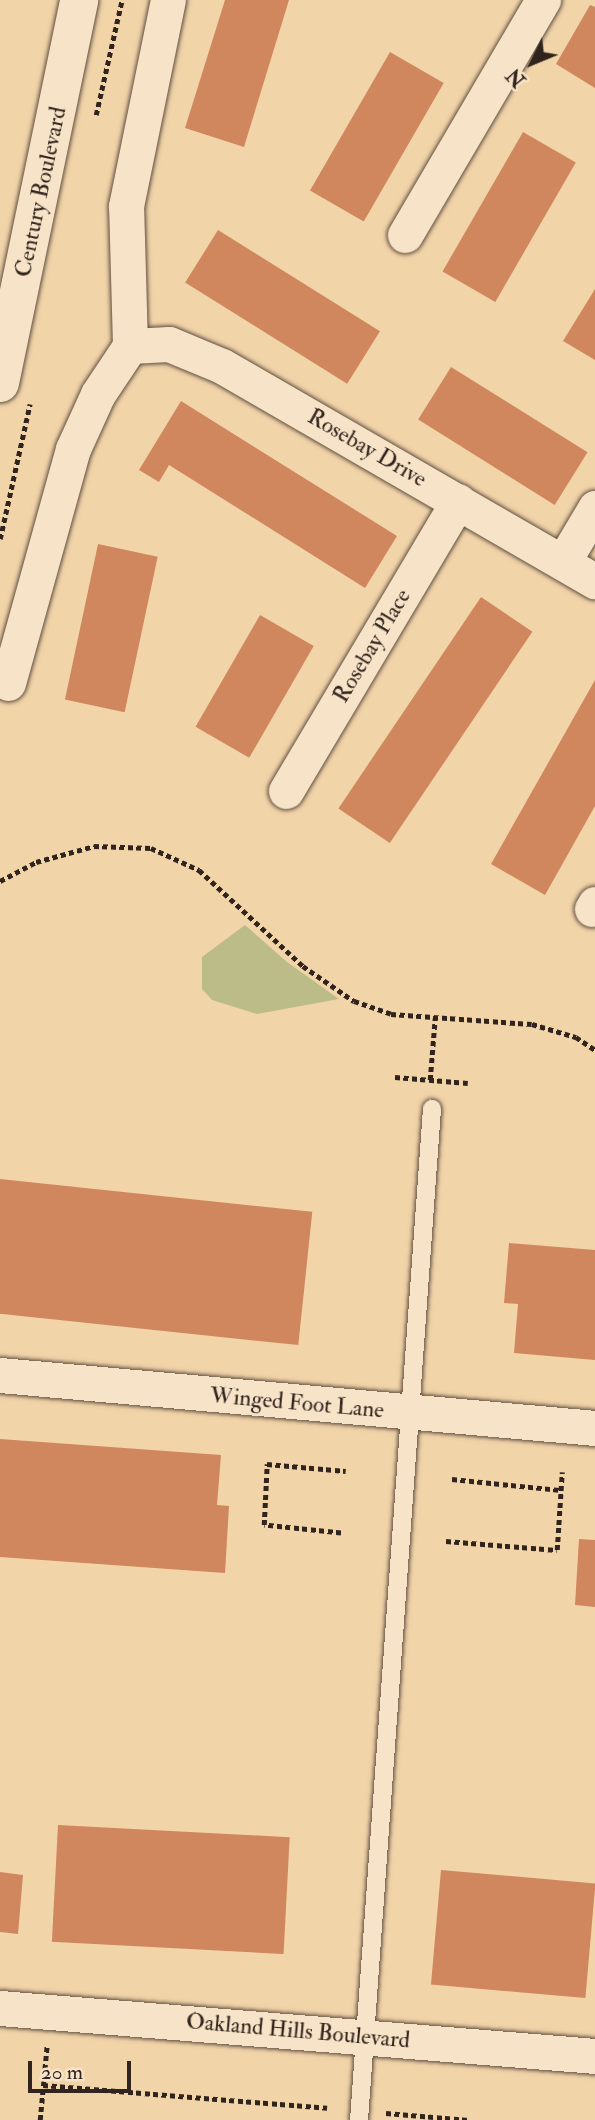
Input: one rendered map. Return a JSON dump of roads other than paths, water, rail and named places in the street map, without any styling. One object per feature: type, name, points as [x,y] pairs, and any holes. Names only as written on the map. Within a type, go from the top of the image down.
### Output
[{"type":"street","name":"Century Boulevard","points":[[0,383],[79,0]]},
{"type":"street","points":[[8,683],[73,449],[98,394],[130,346],[126,206],[168,0]]},
{"type":"street","points":[[405,235],[543,0]]},
{"type":"street","name":"Rosebay Drive","points":[[130,346],[169,344],[222,366],[595,581]]},
{"type":"street","name":"Rosebay Place","points":[[286,791],[458,501]]},
{"type":"street","points":[[563,562],[595,508]]},
{"type":"street","name":"Winged Foot Lane","points":[[0,1375],[409,1414],[595,1428]]},
{"type":"street","name":"Oakland Hills Boulevard","points":[[0,2008],[365,2035],[595,2056]]},
{"type":"lane","points":[[359,2120],[432,1109]]}]
